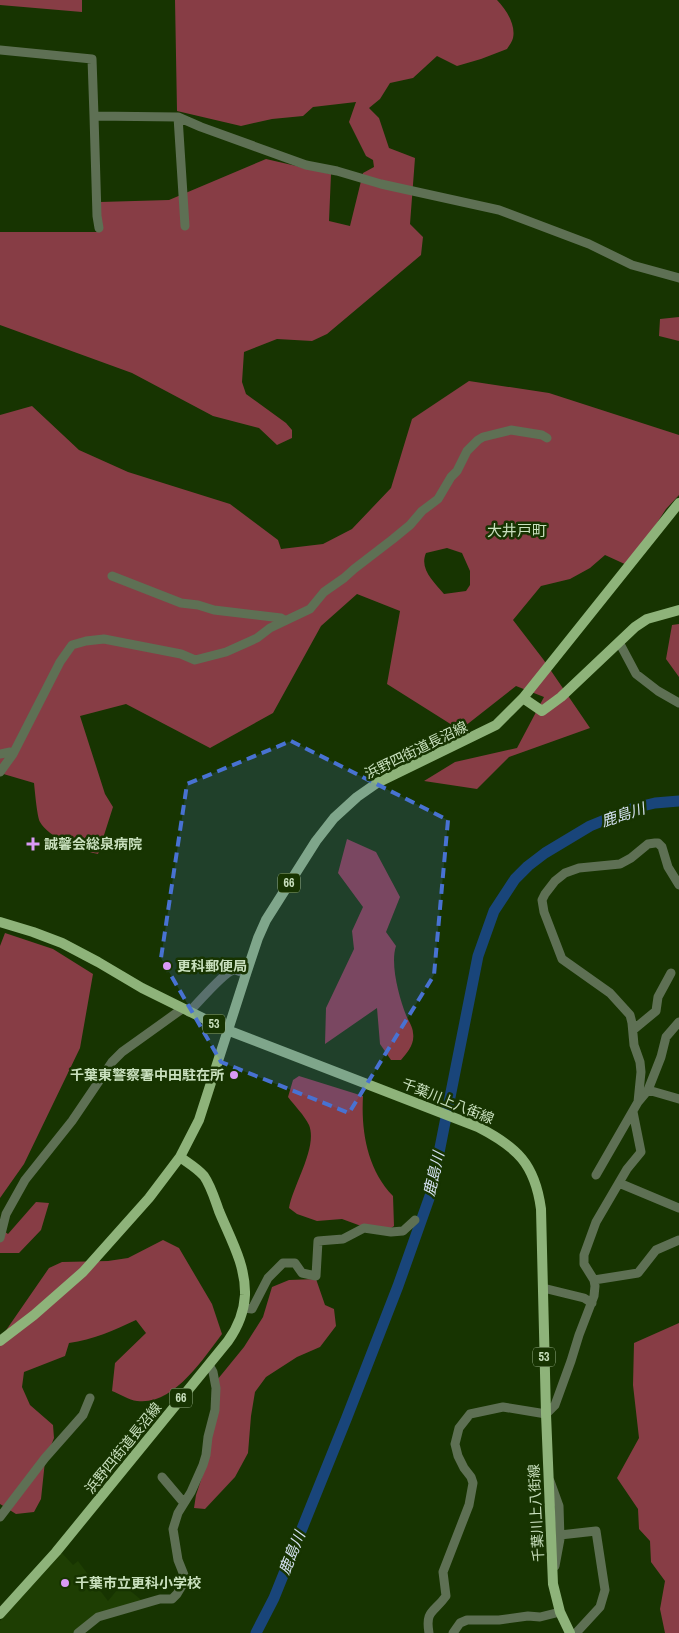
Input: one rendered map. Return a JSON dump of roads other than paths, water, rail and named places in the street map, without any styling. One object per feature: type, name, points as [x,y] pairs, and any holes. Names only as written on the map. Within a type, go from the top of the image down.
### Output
[{"type":"main road","name":"浜野四街道長沼線","points":[[0,1341],[34,1315],[83,1272],[149,1198],[180,1157],[199,1120],[227,1030],[258,938],[266,920],[316,841],[334,818],[366,790],[391,776],[496,726],[523,698],[679,503]]},
{"type":"main road","points":[[523,698],[542,711],[561,697],[635,627],[646,619],[679,610]]},
{"type":"main road","name":"千葉川上八街線","points":[[0,922],[62,943],[136,985],[227,1030],[478,1127],[508,1144],[518,1153],[531,1173],[538,1191],[541,1209],[548,1476],[553,1576],[560,1612],[570,1633]]},
{"type":"main road","name":"浜野四街道長沼線","points":[[0,1614],[56,1552],[209,1365],[238,1326],[244,1308],[245,1285],[242,1268],[208,1183],[196,1168],[180,1157]]},
{"type":"street","points":[[0,50],[92,59],[99,228]]},
{"type":"street","points":[[94,116],[178,117],[306,165],[499,210],[583,242],[632,265],[679,278]]},
{"type":"street","points":[[178,117],[185,226]]},
{"type":"street","points":[[0,772],[13,754],[60,662],[72,645],[104,639],[181,654],[195,660],[226,652],[257,638],[284,620],[303,614],[310,609],[324,592],[410,525],[422,511],[438,499],[451,477],[458,470],[467,451],[478,440],[511,430],[542,435],[547,438]]},
{"type":"street","points":[[112,576],[181,604],[198,605],[214,610],[281,618],[284,620]]},
{"type":"street","points":[[618,642],[636,674],[679,703]]},
{"type":"street","points":[[0,754],[10,752],[13,754]]},
{"type":"street","points":[[638,1102],[641,1072],[640,1062],[634,1045],[630,1015],[610,993],[562,959],[544,912],[542,900],[555,881],[565,873],[580,868],[620,864],[631,858],[648,844],[655,842],[662,847],[668,867],[679,885]]},
{"type":"street","points":[[0,1238],[6,1214],[25,1180],[72,1120],[112,1062],[122,1052],[186,1010],[231,971],[237,970],[246,974]]},
{"type":"street","points":[[633,1030],[656,1011],[658,997],[671,973]]},
{"type":"street","points":[[596,1175],[638,1102],[648,1090],[661,1057],[666,1037],[679,1022]]},
{"type":"street","points":[[648,1090],[679,1099]]},
{"type":"street","points":[[429,1633],[428,1616],[446,1596],[443,1572],[469,1505],[473,1483],[458,1456],[454,1444],[460,1428],[470,1414],[503,1407],[546,1414],[555,1405],[579,1334],[592,1303],[595,1286],[594,1280],[584,1264],[584,1255],[596,1222],[627,1169],[641,1152],[633,1112]]},
{"type":"street","points":[[619,1183],[679,1208]]},
{"type":"street","points":[[244,1308],[252,1309],[268,1278],[283,1264],[295,1263],[302,1273],[316,1276],[318,1241],[343,1239],[364,1228],[391,1232],[404,1231],[415,1220]]},
{"type":"street","points":[[594,1280],[638,1273],[656,1250],[679,1240]]},
{"type":"street","points":[[543,1288],[584,1298],[592,1303]]},
{"type":"street","points":[[78,1633],[98,1617],[160,1599],[172,1599],[178,1594],[184,1580],[178,1560],[173,1529],[178,1514],[191,1492],[203,1465],[214,1410],[215,1380],[209,1365]]},
{"type":"street","points":[[0,1517],[46,1458],[83,1415],[90,1398]]},
{"type":"street","points":[[548,1476],[559,1506],[560,1534],[553,1576]]},
{"type":"street","points":[[162,1477],[184,1503]]},
{"type":"street","points":[[560,1534],[596,1531],[606,1590],[600,1607],[576,1633]]},
{"type":"street","points":[[453,1633],[460,1623],[467,1620],[540,1617],[560,1612]]},
{"type":"waterway","name":"鹿島川","points":[[256,1633],[274,1598],[347,1417],[398,1286],[431,1193],[478,956],[494,911],[515,879],[528,866],[545,853],[590,826],[634,808],[655,803],[679,801]]},
{"type":"place","name":"誠馨会総泉病院","points":[[33,844]]},
{"type":"place","name":"更科郵便局","points":[[167,966]]},
{"type":"place","name":"千葉東警察署中田駐在所","points":[[234,1075]]},
{"type":"place","name":"千葉市立更科小学校","points":[[65,1583]]},
{"type":"district","name":"大井戸町","points":[[517,531]]}]
